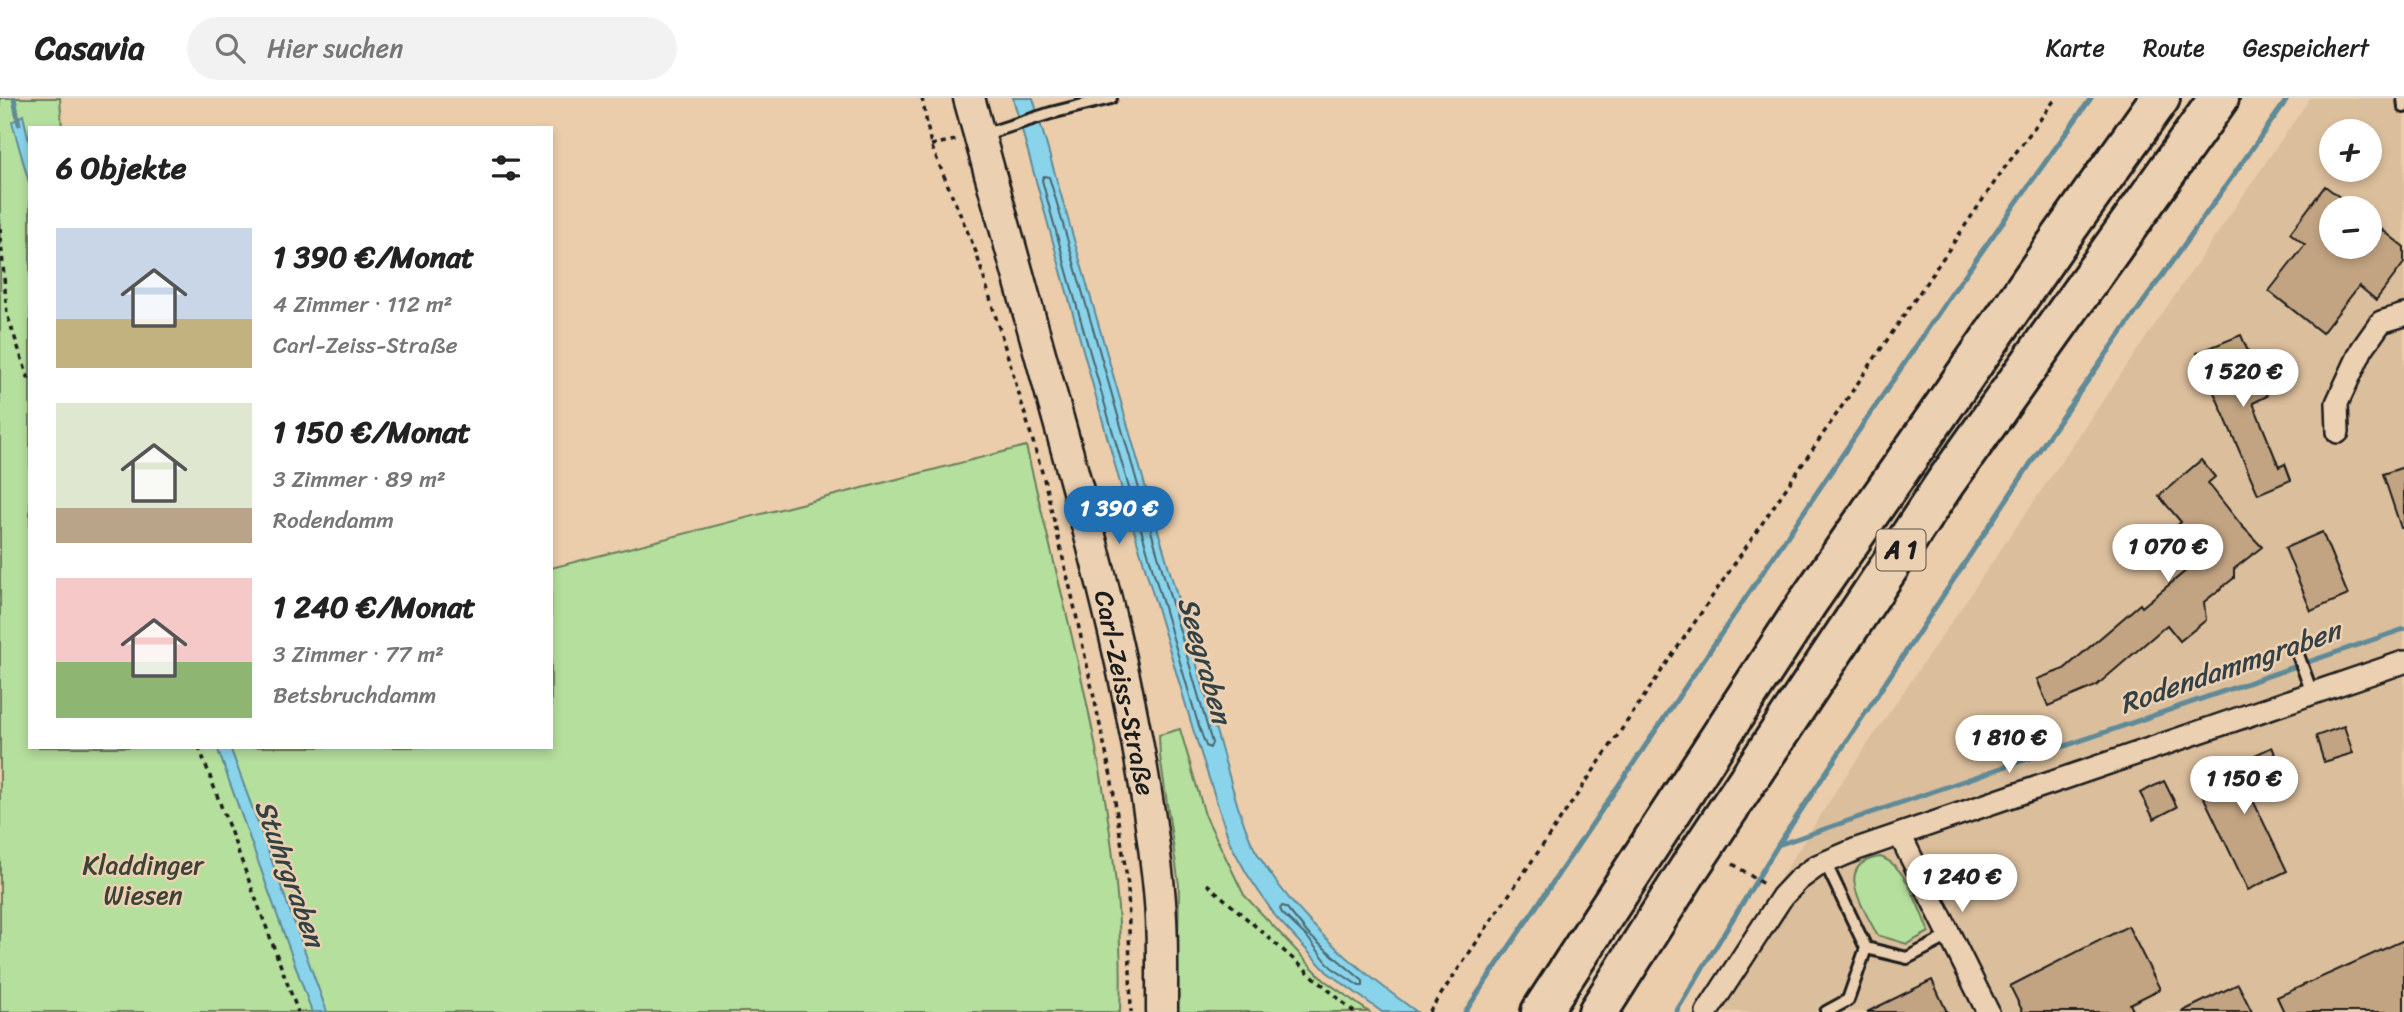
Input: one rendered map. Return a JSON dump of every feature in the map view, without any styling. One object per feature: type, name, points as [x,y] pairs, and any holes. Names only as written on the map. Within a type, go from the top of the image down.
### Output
[{"type":"highway","name":"A 1","points":[[1541,1012],[1808,601],[2160,98]]},
{"type":"highway","name":"A 1","points":[[1598,1012],[1690,867],[1945,482],[2219,98]]},
{"type":"main road","name":"Carl-Zeiss-Straße","points":[[969,98],[1075,481],[1124,677],[1149,812],[1158,882],[1162,1012]]},
{"type":"street","points":[[2338,432],[2337,404],[2362,349],[2381,322],[2404,315]]},
{"type":"street","points":[[1707,1012],[1782,897],[1798,880],[1825,862],[2309,686],[2404,662]]},
{"type":"street","points":[[1900,835],[1988,1012]]},
{"type":"lane","points":[[980,136],[1051,113],[1111,98]]},
{"type":"lane","points":[[2403,98],[2404,107]]},
{"type":"lane","points":[[2297,652],[2309,686]]},
{"type":"lane","points":[[1825,862],[1866,948],[1848,1000],[1826,1012]]},
{"type":"lane","points":[[1866,948],[1907,958],[1949,936]]},
{"type":"path","points":[[922,98],[931,145],[976,251],[984,277],[1044,480],[1072,596],[1111,776],[1128,885],[1130,1012]]},
{"type":"path","points":[[1429,1012],[1995,182],[2056,98]]},
{"type":"path","points":[[0,228],[7,314],[28,377]]},
{"type":"path","points":[[201,749],[298,1012]]},
{"type":"path","points":[[1733,864],[1782,897]]},
{"type":"path","points":[[1207,884],[1354,1012]]},
{"type":"shaded area","points":[[2310,98],[2404,98],[2404,1012],[1699,1012],[1841,783]]},
{"type":"green space","name":"Kladdinger Wiesen","points":[[0,98],[60,98],[62,126],[28,126],[28,749],[553,749],[553,567],[1026,446],[1076,655],[1105,798],[1115,870],[1120,941],[1120,1012],[0,1012]]},
{"type":"green space","points":[[1180,729],[1205,815],[1244,895],[1324,980],[1369,1012],[1177,1012],[1179,885],[1159,735]]},
{"type":"green space","points":[[1880,857],[1897,868],[1904,878],[1929,932],[1907,944],[1877,935],[1856,889],[1854,878],[1857,868],[1865,861]]},
{"type":"water","points":[[1013,98],[1033,98],[1238,807],[1251,842],[1273,877],[1308,920],[1349,959],[1417,1012],[1382,1012],[1327,972],[1276,917],[1230,843],[1120,483]]},
{"type":"water","points":[[23,115],[28,137],[28,179],[12,122]]},
{"type":"water","points":[[218,749],[231,749],[327,1012],[312,1012]]},
{"type":"building","points":[[2325,186],[2338,196],[2319,196],[2319,259],[2382,259],[2382,230],[2404,247],[2404,263],[2376,300],[2359,286],[2322,333],[2269,291],[2305,245],[2290,233]]},
{"type":"building","points":[[2241,335],[2267,396],[2253,403],[2279,467],[2285,464],[2291,480],[2258,494],[2197,353]]},
{"type":"building","points":[[2201,460],[2215,477],[2208,483],[2262,547],[2234,569],[2234,578],[2204,602],[2206,620],[2180,641],[2167,625],[2096,686],[2048,706],[2037,679],[2064,669],[2140,604],[2142,607],[2188,569],[2162,538],[2181,522],[2159,496]]},
{"type":"building","points":[[2404,467],[2404,528],[2401,528],[2383,474]]},
{"type":"building","points":[[2322,532],[2348,595],[2311,611],[2285,548]]},
{"type":"building","points":[[2344,726],[2353,753],[2324,762],[2316,736]]},
{"type":"building","points":[[2272,747],[2282,769],[2246,786],[2287,871],[2248,890],[2195,779],[2234,760],[2236,764]]},
{"type":"building","points":[[2164,781],[2177,807],[2154,819],[2140,793]]},
{"type":"building","points":[[2128,926],[2160,989],[2130,1004],[2134,1012],[2023,1012],[2010,986]]},
{"type":"building","points":[[2404,940],[2404,1012],[2284,1012],[2277,997]]},
{"type":"building","points":[[1932,980],[1947,1012],[1867,1012]]},
{"type":"building","points":[[2238,984],[2252,1012],[2181,1012]]},
{"type":"waterway","name":"Stuhrgraben","points":[[14,98],[19,124]]},
{"type":"waterway","points":[[1465,1012],[1950,296],[2091,98]]},
{"type":"waterway","points":[[1778,845],[2052,431],[2288,98]]},
{"type":"waterway","name":"Rodendammgraben","points":[[1676,1012],[1778,845],[2404,629]]},
{"type":"water label","name":"Seegraben","points":[[1205,660]]}]
